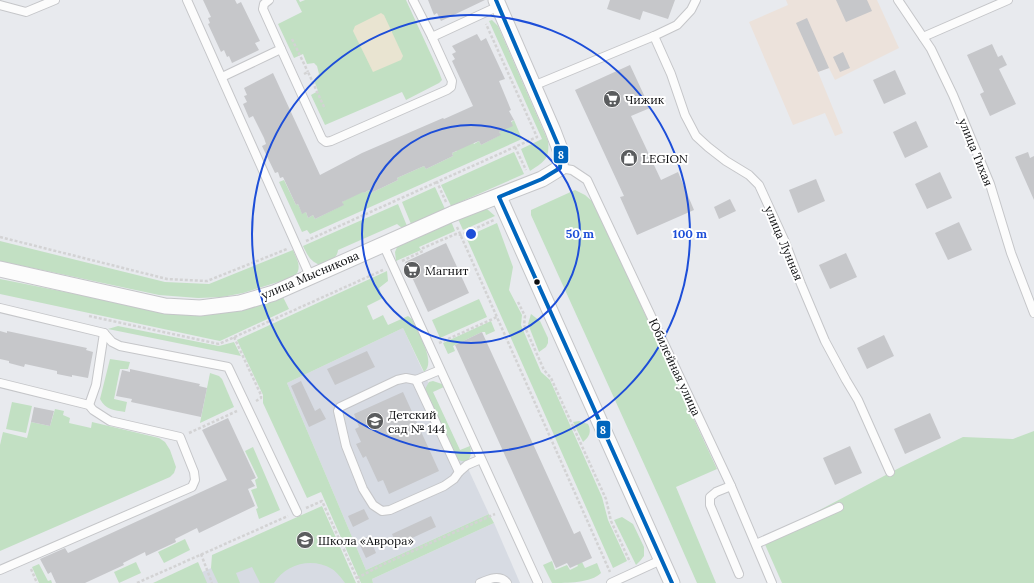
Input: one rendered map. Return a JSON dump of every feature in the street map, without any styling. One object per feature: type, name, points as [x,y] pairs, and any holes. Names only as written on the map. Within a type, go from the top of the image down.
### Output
[{"type":"street","points":[[497,3],[553,131],[560,152],[560,168]]},
{"type":"street","name":"улица Мысникова","points":[[0,269],[165,306],[200,308],[240,303],[274,293],[452,214],[542,179],[560,168]]},
{"type":"street","points":[[499,197],[672,583]]},
{"type":"lane","points":[[0,5],[26,12],[55,0]]},
{"type":"lane","points":[[187,0],[310,276]]},
{"type":"lane","points":[[269,0],[264,4],[263,9],[322,139],[326,142],[451,87],[452,81],[413,0]]},
{"type":"lane","points":[[533,86],[677,25],[692,10],[696,0]]},
{"type":"lane","name":"улица Тихая","points":[[898,0],[931,49],[953,95],[990,184],[1011,252],[1034,312]]},
{"type":"lane","points":[[923,37],[1008,0]]},
{"type":"lane","points":[[432,37],[482,14],[497,3]]},
{"type":"lane","name":"улица Лунная","points":[[654,36],[672,74],[685,115],[696,136],[726,161],[749,175],[759,185],[785,242],[801,284],[826,341],[858,400],[890,472]]},
{"type":"lane","points":[[222,77],[281,49]]},
{"type":"lane","name":"Юбилейная улица","points":[[560,168],[572,170],[588,180],[731,486],[772,583]]},
{"type":"lane","points":[[383,244],[538,583]]},
{"type":"lane","points":[[0,308],[104,333],[112,342],[120,346],[228,367],[297,512]]},
{"type":"lane","points":[[89,405],[96,385],[104,333]]},
{"type":"lane","points":[[440,370],[416,380],[406,378],[397,380],[340,407],[338,411],[346,446],[363,489],[373,505],[382,511],[390,510],[444,486],[454,479],[459,472],[467,466],[481,459]]},
{"type":"lane","points":[[416,380],[459,472]]},
{"type":"lane","points":[[0,383],[89,405],[93,410],[110,421],[180,437],[194,472],[195,480],[192,487],[0,570]]},
{"type":"lane","points":[[731,486],[716,492],[710,497],[710,505],[739,574]]},
{"type":"lane","points":[[756,544],[839,507]]},
{"type":"lane","points":[[612,582],[662,560]]},
{"type":"lane","points":[[480,583],[490,578],[498,578],[505,580],[507,583]]},
{"type":"path","points":[[0,237],[167,279],[207,281],[296,246],[537,137],[482,14]]},
{"type":"path","points":[[292,39],[325,109]]},
{"type":"path","points":[[294,79],[308,72]]},
{"type":"path","points":[[515,147],[531,183]]},
{"type":"path","points":[[437,182],[612,582]]},
{"type":"path","points":[[392,266],[423,251],[423,248],[456,234],[461,235],[507,214]]},
{"type":"path","points":[[518,302],[525,316],[524,325],[544,370],[551,378],[606,499],[611,521],[635,573]]},
{"type":"path","points":[[430,348],[497,317]]},
{"type":"path","points":[[180,437],[261,398],[261,395],[234,337]]},
{"type":"path","points":[[137,583],[200,554],[322,502],[359,583]]},
{"type":"path","points":[[357,578],[384,564],[504,510]]},
{"type":"path","points":[[200,554],[212,583]]},
{"type":"path","points":[[26,558],[37,583]]},
{"type":"shaded area","points":[[786,0],[877,0],[899,48],[835,80],[829,68],[818,72],[843,133],[835,136],[825,113],[793,125],[749,22],[788,5]]},
{"type":"shaded area","name":"Детский сад № 144","points":[[403,328],[489,514],[366,570],[287,383]]},
{"type":"shaded area","name":"Школа «Аврора»","points":[[324,519],[352,583],[177,583]]},
{"type":"shaded area","points":[[494,523],[520,583],[373,583],[372,579]]},
{"type":"green space","points":[[296,0],[299,0],[300,2],[305,0],[406,0],[442,80],[406,100],[402,92],[325,125],[311,95],[318,91],[314,80],[319,74],[317,66],[314,63],[307,64],[303,54],[294,58],[278,24],[302,12]]},
{"type":"green space","points":[[492,20],[498,26],[548,141],[547,156],[543,162],[530,171],[521,149],[542,139],[489,21]]},
{"type":"green space","points":[[514,120],[522,139],[310,234],[307,230],[302,232],[279,182],[284,180],[296,205],[298,204],[302,213],[306,212],[308,218],[313,215],[315,219],[343,205],[342,202],[362,189],[364,193],[369,190],[371,193],[398,180],[397,178],[424,166],[426,169],[453,156],[452,153],[457,151],[456,148],[472,141],[474,144],[479,141],[481,145],[500,135],[499,132]]},
{"type":"green space","points":[[514,152],[524,174],[451,206],[441,185]]},
{"type":"green space","points":[[435,187],[445,209],[411,224],[402,202]]},
{"type":"green space","points":[[575,190],[585,195],[593,202],[717,469],[676,487],[716,583],[697,583],[531,215],[531,210]]},
{"type":"green space","points":[[398,204],[407,226],[402,228],[397,224],[338,250],[334,258],[320,265],[314,262],[306,253],[303,246]]},
{"type":"green space","points":[[481,209],[487,209],[495,216],[463,230],[458,219]]},
{"type":"green space","points":[[451,221],[455,231],[419,247],[421,250],[396,261],[395,252],[398,245]]},
{"type":"green space","points":[[497,223],[513,267],[509,290],[522,315],[521,325],[541,372],[550,380],[602,497],[608,520],[627,561],[613,568],[466,237]]},
{"type":"green space","points":[[0,241],[165,282],[209,284],[293,250],[299,267],[297,274],[294,277],[243,293],[222,297],[198,298],[159,295],[0,261]]},
{"type":"green space","points":[[387,271],[388,281],[379,288],[383,298],[367,306],[373,320],[383,315],[388,325],[408,316],[412,319],[425,346],[427,354],[427,367],[424,372],[403,328],[287,383],[366,570],[489,514],[494,523],[372,579],[373,583],[361,583],[321,492],[307,498],[263,403],[263,395],[237,340]]},
{"type":"green space","points":[[0,279],[181,315],[213,313],[282,295],[289,309],[220,341],[0,294]]},
{"type":"green space","points":[[479,299],[487,317],[440,338],[432,320]]},
{"type":"green space","points":[[531,314],[540,321],[548,338],[546,347],[539,352],[528,324]]},
{"type":"green space","points":[[491,321],[495,331],[486,335],[485,332],[482,332],[455,345],[453,346],[455,351],[448,354],[443,343]]},
{"type":"green space","points":[[118,326],[219,346],[234,342],[241,356],[108,329]]},
{"type":"green space","points":[[110,359],[130,362],[128,369],[120,369],[114,399],[127,402],[125,412],[108,407],[102,403],[100,399]]},
{"type":"green space","points":[[210,373],[219,376],[222,379],[234,407],[200,423]]},
{"type":"green space","points":[[433,381],[442,384],[444,387],[433,392],[460,450],[470,446],[471,455],[468,460],[462,461],[454,457],[425,389],[429,382]]},
{"type":"green space","points":[[12,402],[32,406],[26,433],[6,429]]},
{"type":"green space","points":[[55,409],[64,411],[63,415],[70,418],[69,423],[91,428],[92,422],[159,438],[165,442],[170,450],[176,467],[174,473],[170,477],[0,551],[0,445],[3,432],[27,438],[31,422],[50,426]]},
{"type":"green space","points":[[579,421],[588,424],[590,429],[587,438],[583,442],[573,422]]},
{"type":"green space","points":[[1034,431],[1034,583],[782,583],[763,540],[901,467],[963,437],[1013,439]]},
{"type":"green space","points":[[253,447],[280,510],[259,519],[256,509],[258,508],[251,490],[257,488],[255,480],[258,478],[245,451]]},
{"type":"green space","name":"Школа «Аврора»","points":[[322,506],[356,583],[345,583],[338,574],[324,565],[308,563],[300,564],[285,571],[274,583],[260,583],[252,567],[236,573],[240,583],[218,583],[211,568],[212,555]]},
{"type":"green space","points":[[622,517],[633,524],[644,547],[644,556],[636,565],[614,520]]},
{"type":"green space","points":[[185,539],[190,550],[164,563],[158,552]]},
{"type":"green space","points":[[552,561],[555,570],[567,565],[570,570],[582,562],[585,568],[597,563],[601,573],[585,581],[552,583],[543,565]]},
{"type":"green space","points":[[136,562],[141,573],[119,583],[114,572]]},
{"type":"green space","points":[[198,562],[207,583],[153,583]]},
{"type":"green space","points":[[39,564],[48,581],[51,580],[52,583],[39,583],[32,567]]},
{"type":"sand","points":[[381,13],[384,15],[403,56],[401,60],[373,72],[353,31],[355,26]]},
{"type":"building","points":[[203,0],[235,0],[237,4],[241,2],[260,41],[255,43],[259,50],[232,63],[224,50],[221,52],[208,24],[210,23],[208,18],[211,17]]},
{"type":"building","points":[[428,0],[485,0],[441,21],[437,13],[434,15]]},
{"type":"building","points":[[610,0],[675,0],[668,19],[643,11],[640,20],[607,9]]},
{"type":"building","points":[[836,0],[867,0],[872,11],[846,22]]},
{"type":"building","points":[[807,18],[829,68],[818,72],[796,23]]},
{"type":"building","points":[[477,34],[481,41],[486,38],[505,79],[499,81],[511,110],[509,111],[514,120],[511,121],[513,126],[499,132],[501,135],[481,145],[479,141],[452,153],[453,156],[426,169],[424,166],[397,178],[398,180],[371,193],[369,190],[364,193],[363,192],[342,202],[344,205],[315,219],[313,215],[308,218],[306,212],[302,214],[298,204],[296,205],[283,177],[280,178],[278,172],[275,173],[262,146],[266,144],[253,116],[249,118],[243,104],[247,102],[244,96],[247,95],[244,88],[273,73],[320,175],[362,153],[473,106],[452,61],[455,59],[452,54],[456,52],[452,46]]},
{"type":"building","points":[[992,44],[998,57],[1002,55],[1007,65],[999,69],[1016,104],[990,116],[980,94],[984,92],[967,55]]},
{"type":"building","points":[[843,52],[850,68],[840,72],[833,57]]},
{"type":"building","points":[[630,65],[650,108],[631,116],[661,180],[678,172],[694,210],[637,235],[620,197],[624,196],[575,90]]},
{"type":"building","points":[[895,70],[906,94],[884,104],[873,80]]},
{"type":"building","points":[[916,121],[928,147],[905,158],[893,132]]},
{"type":"building","points":[[1028,152],[1030,158],[1034,156],[1034,200],[1015,157]]},
{"type":"building","points":[[940,172],[952,198],[927,209],[915,184]]},
{"type":"building","points":[[816,179],[825,201],[798,213],[789,190]]},
{"type":"building","points":[[730,199],[736,211],[719,219],[714,207]]},
{"type":"building","points":[[959,222],[972,250],[948,260],[935,233]]},
{"type":"building","points":[[446,243],[469,293],[428,312],[405,262]]},
{"type":"building","points":[[846,253],[857,277],[830,289],[819,265]]},
{"type":"building","points":[[0,331],[7,333],[7,331],[87,348],[86,350],[93,352],[88,378],[57,374],[57,371],[25,364],[24,367],[0,359]]},
{"type":"building","points":[[482,332],[574,534],[580,531],[592,558],[570,568],[567,563],[556,568],[455,345]]},
{"type":"building","points":[[884,335],[894,356],[867,369],[857,348]]},
{"type":"building","points":[[367,351],[375,367],[335,385],[327,369]]},
{"type":"building","points":[[130,369],[200,384],[199,386],[207,388],[201,417],[131,402],[132,399],[116,396],[122,370],[130,372]]},
{"type":"building","points":[[301,381],[315,411],[320,408],[326,419],[309,427],[291,386]]},
{"type":"building","points":[[403,392],[439,471],[389,494],[383,480],[378,482],[366,456],[363,458],[356,444],[361,442],[355,429],[359,427],[354,414]]},
{"type":"building","points":[[34,407],[54,411],[50,426],[31,422]]},
{"type":"building","points":[[930,413],[941,438],[905,454],[894,429]]},
{"type":"building","points":[[228,418],[256,478],[251,480],[255,486],[248,489],[255,506],[199,533],[197,528],[175,539],[176,542],[146,556],[145,552],[123,563],[124,565],[85,583],[56,583],[51,572],[48,574],[40,559],[65,548],[68,553],[227,480],[202,430]]},
{"type":"building","points":[[850,446],[862,473],[835,485],[823,458]]},
{"type":"building","points":[[364,509],[369,519],[353,527],[348,516]]},
{"type":"building","points":[[431,516],[436,527],[397,545],[392,534]]},
{"type":"building","points":[[369,536],[376,553],[366,558],[358,541]]},
{"type":"transit line","name":"8","points":[[496,0],[561,152],[560,168],[542,179],[499,197],[672,583]]},
{"type":"place","name":"Чижик","points":[[612,99]]},
{"type":"place","name":"LEGION","points":[[629,158]]},
{"type":"place","name":"Магнит","points":[[412,270]]},
{"type":"place","name":"Детский сад № 144","points":[[375,421]]},
{"type":"place","name":"Школа «Аврора»","points":[[305,540]]}]
